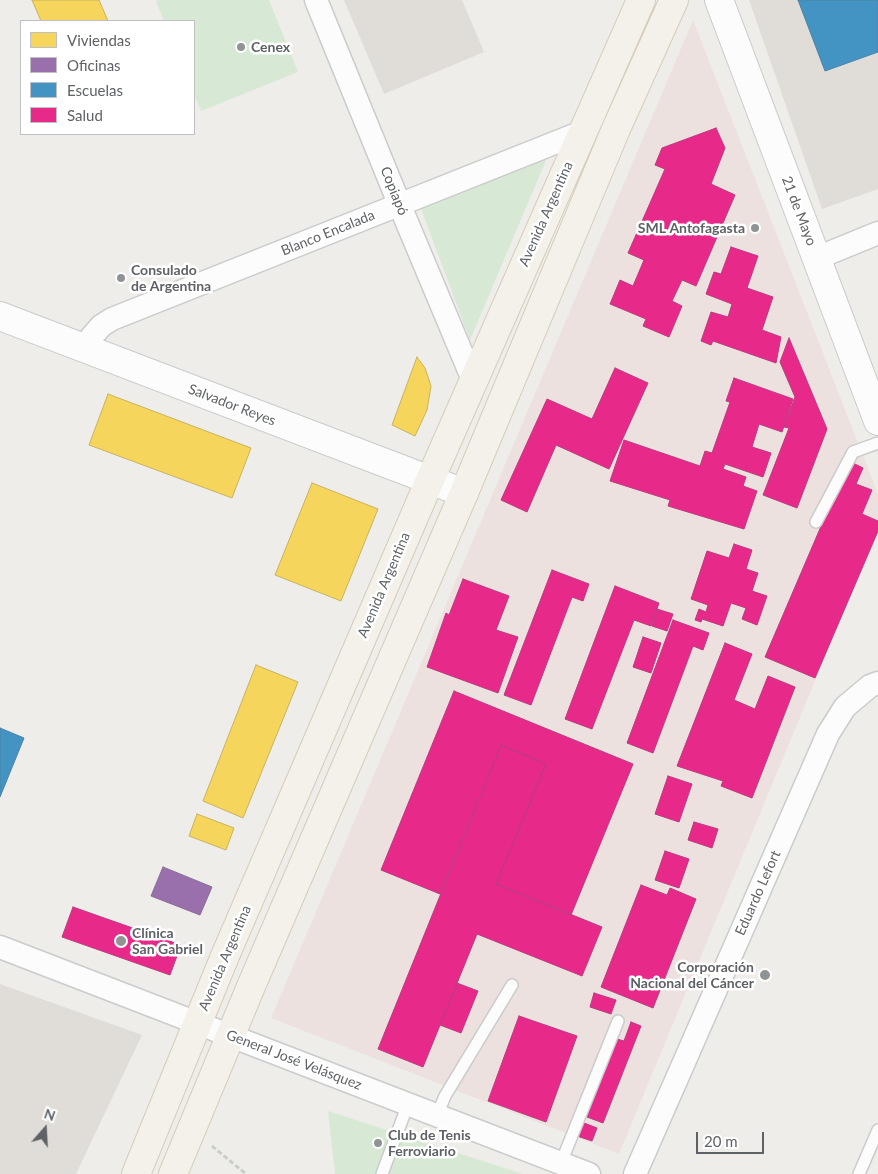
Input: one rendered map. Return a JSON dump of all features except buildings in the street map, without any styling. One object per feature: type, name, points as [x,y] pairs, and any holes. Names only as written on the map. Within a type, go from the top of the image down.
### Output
[{"type":"main road","name":"Avenida Argentina","points":[[136,1174],[197,1023],[430,480],[641,0]]},
{"type":"main road","points":[[173,1174],[230,1035],[464,493],[616,129],[674,0]]},
{"type":"street","name":"Copiapó","points":[[316,0],[399,205],[474,380]]},
{"type":"street","name":"21 de Mayo","points":[[719,0],[817,258],[873,389],[878,421]]},
{"type":"street","name":"Blanco Encalada","points":[[83,347],[101,326],[112,319],[582,132]]},
{"type":"street","points":[[817,258],[878,233]]},
{"type":"street","name":"Salvador Reyes","points":[[0,316],[464,493]]},
{"type":"street","name":"Eduardo Lefort","points":[[635,1174],[828,734],[845,707],[870,686],[878,682]]},
{"type":"street","name":"General José Velásquez","points":[[0,947],[589,1174]]},
{"type":"lane","points":[[816,522],[853,452],[878,443]]},
{"type":"lane","points":[[437,1115],[445,1096],[512,985]]},
{"type":"lane","points":[[561,1163],[618,1021]]},
{"type":"lane","points":[[382,1174],[408,1104]]},
{"type":"lane","points":[[859,1174],[878,1130]]},
{"type":"path","points":[[191,1129],[246,1174]]},
{"type":"shaded area","points":[[344,0],[462,0],[484,52],[384,94]]},
{"type":"shaded area","points":[[749,0],[878,0],[878,189],[822,209]]},
{"type":"shaded area","points":[[693,20],[878,494],[878,529],[619,1154],[271,1018]]},
{"type":"shaded area","points":[[0,984],[142,1035],[76,1174],[0,1174]]},
{"type":"green space","name":"Cenex","points":[[269,0],[298,72],[201,111],[195,96],[195,20],[164,20],[156,1]]},
{"type":"green space","points":[[547,158],[470,340],[420,206]]},
{"type":"green space","name":"Club de Tenis Ferroviario","points":[[328,1111],[523,1174],[335,1174]]},
{"type":"place","name":"Cenex","points":[[241,47]]},
{"type":"place","name":"SML Antofagasta","points":[[755,228]]},
{"type":"place","name":"Consulado de Argentina","points":[[121,278]]},
{"type":"place","name":"Clínica San Gabriel","points":[[121,941]]},
{"type":"place","name":"Corporación Nacional del Cáncer","points":[[765,975]]},
{"type":"place","name":"Club de Tenis Ferroviario","points":[[378,1143]]}]
